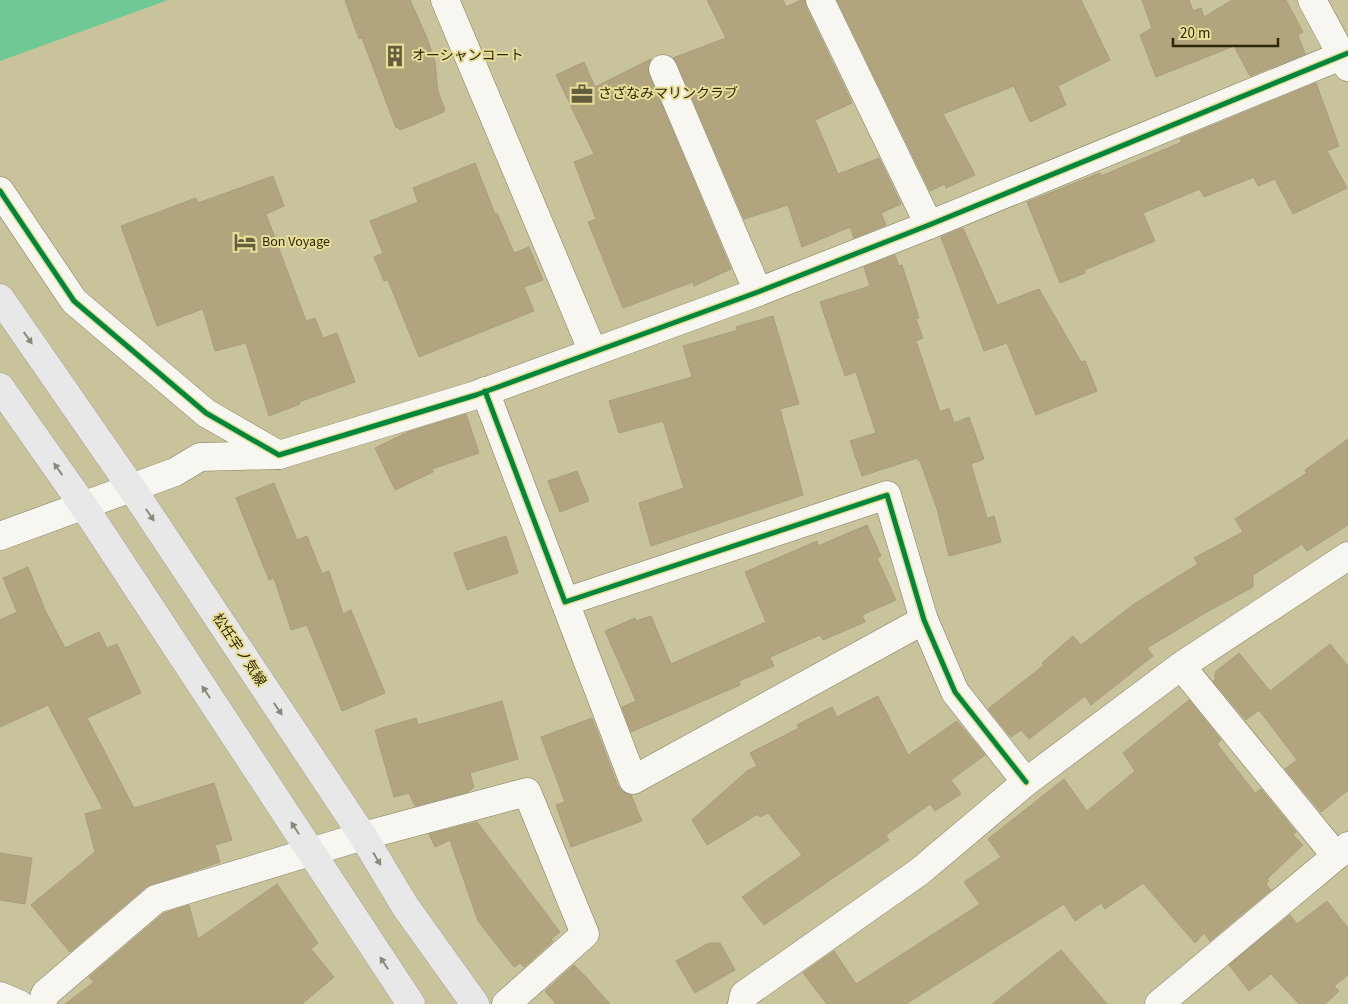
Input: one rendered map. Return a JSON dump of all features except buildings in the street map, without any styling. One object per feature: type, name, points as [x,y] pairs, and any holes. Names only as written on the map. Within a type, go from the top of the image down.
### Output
[{"type":"main road","name":"松任宇ノ気線","points":[[0,298],[131,487],[363,836],[405,906],[475,1004]]},
{"type":"main road","points":[[0,387],[83,505],[411,1004]]},
{"type":"street","points":[[445,0],[594,352]]},
{"type":"street","points":[[820,0],[929,225]]},
{"type":"street","points":[[0,536],[175,472],[200,456],[279,455],[485,391],[758,292],[1346,58],[1312,0]]},
{"type":"street","points":[[663,69],[758,292]]},
{"type":"street","points":[[0,191],[74,301],[206,413],[279,455]]},
{"type":"street","points":[[485,391],[633,780],[924,620]]},
{"type":"street","points":[[200,456],[206,413]]},
{"type":"street","points":[[565,602],[888,495],[924,620],[955,692],[1026,782]]},
{"type":"street","points":[[742,1004],[744,995],[919,872],[1026,782],[1181,666],[1348,556]]},
{"type":"street","points":[[1159,1004],[1342,851],[1181,666]]},
{"type":"street","points":[[42,1004],[45,994],[156,899],[363,836],[527,792],[585,934],[506,1004]]},
{"type":"street","points":[[0,996],[19,1004]]},
{"type":"shaded area","points":[[0,0],[168,0],[0,61]]},
{"type":"cycle path","points":[[0,191],[74,301],[206,413],[279,455],[476,395],[758,292],[929,225],[1348,53]]},
{"type":"cycle path","points":[[485,391],[565,602],[887,495],[924,620],[955,692],[1026,782]]},
{"type":"place","name":"オーシャンコート","points":[[395,56]]},
{"type":"place","name":"さざなみマリンクラブ","points":[[582,94]]},
{"type":"place","name":"Bon Voyage","points":[[245,242]]}]
